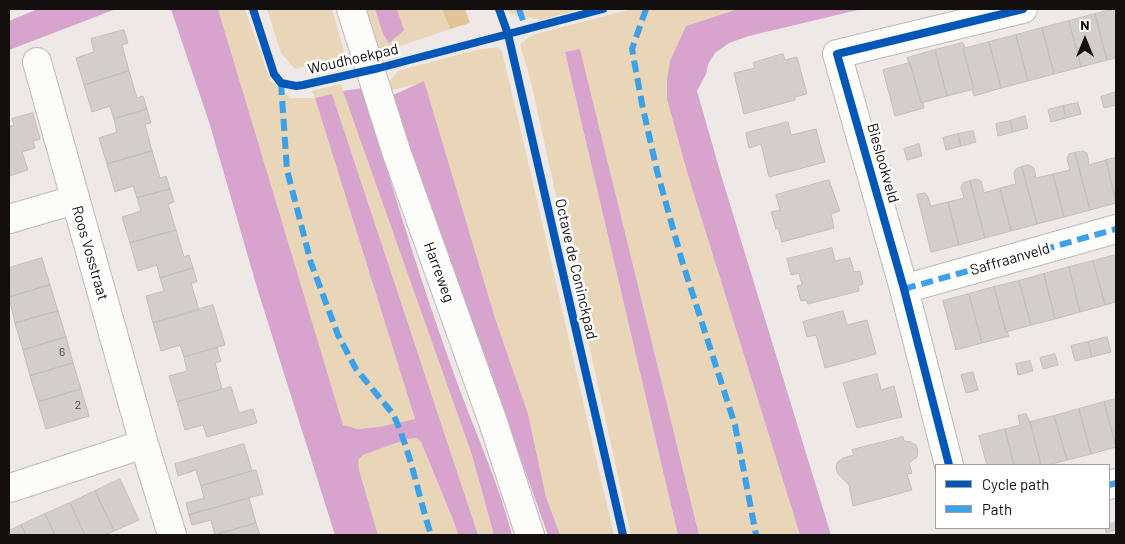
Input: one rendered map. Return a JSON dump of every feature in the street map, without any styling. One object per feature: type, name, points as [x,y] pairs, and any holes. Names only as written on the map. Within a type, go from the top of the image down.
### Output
[{"type":"street","name":"Harreweg","points":[[351,9],[396,151],[493,422],[530,535]]},
{"type":"street","name":"Bieslookveld","points":[[949,464],[904,288],[837,54],[1023,9]]},
{"type":"street","name":"Roos Vosstraat","points":[[36,62],[144,444],[172,535]]},
{"type":"street","points":[[9,219],[74,200]]},
{"type":"street","name":"Saffraanveld","points":[[904,288],[1116,229]]},
{"type":"street","points":[[10,488],[144,444]]},
{"type":"shaded area","points":[[38,9],[116,9],[9,50],[9,21]]},
{"type":"shaded area","points":[[171,9],[218,9],[343,425],[358,429],[379,427],[415,419],[315,98],[332,94],[478,535],[458,535],[421,442],[417,438],[407,439],[363,455],[358,460],[359,470],[378,535],[335,535],[258,291],[210,125]]},
{"type":"shaded area","points":[[218,9],[245,9],[270,80],[290,98],[315,98],[415,419],[379,427],[358,429],[343,425]]},
{"type":"shaded area","points":[[267,9],[332,9],[345,56],[295,69],[281,53]]},
{"type":"shaded area","points":[[365,9],[375,9],[383,34],[403,30],[397,9],[442,9],[450,29],[380,53]]},
{"type":"shaded area","points":[[375,9],[397,9],[404,30],[389,43],[383,34]]},
{"type":"shaded area","points":[[442,9],[465,9],[470,23],[450,29]]},
{"type":"shaded area","points":[[507,9],[583,9],[540,20],[509,13]]},
{"type":"shaded area","points":[[632,9],[738,9],[686,26],[670,61],[688,175],[800,535],[699,535],[580,49],[565,52],[678,535],[631,535],[531,82],[520,44],[532,35]]},
{"type":"shaded area","points":[[738,9],[862,9],[749,36],[729,43],[715,53],[708,64],[706,74],[697,91],[831,535],[800,535],[688,175],[667,99],[670,61],[686,26]]},
{"type":"shaded area","points":[[498,47],[502,52],[614,535],[560,535],[546,497],[528,414],[495,318],[424,82],[389,91],[388,83],[398,71],[476,50]]},
{"type":"shaded area","points":[[580,49],[699,535],[678,535],[565,52]]},
{"type":"shaded area","points":[[424,81],[495,318],[528,414],[546,497],[560,535],[548,535],[391,96]]},
{"type":"shaded area","points":[[341,84],[472,455],[494,535],[478,535],[332,94],[315,98],[312,91]]},
{"type":"shaded area","points":[[363,88],[429,303],[461,394],[500,494],[512,535],[494,535],[472,455],[343,91]]},
{"type":"shaded area","points":[[417,438],[421,442],[458,535],[378,535],[359,470],[358,460],[363,455],[407,439]]},
{"type":"building","points":[[1116,9],[1116,58],[1107,60],[1095,14]]},
{"type":"building","points":[[1095,14],[1107,60],[1081,67],[1069,21]]},
{"type":"building","points":[[1069,21],[1081,67],[1054,74],[1042,28]]},
{"type":"building","points":[[1042,28],[1054,74],[1028,81],[1016,35]]},
{"type":"building","points":[[124,30],[128,43],[122,45],[129,71],[84,85],[76,58],[94,52],[91,39]]},
{"type":"building","points":[[1016,35],[1028,81],[1001,88],[989,42]]},
{"type":"building","points":[[989,42],[1001,88],[974,96],[972,89],[974,89],[963,49]]},
{"type":"building","points":[[963,43],[974,89],[947,96],[935,50]]},
{"type":"building","points":[[935,50],[947,96],[921,103],[907,58]]},
{"type":"building","points":[[783,54],[785,60],[797,57],[807,94],[795,97],[795,100],[744,114],[734,73],[755,68],[753,63]]},
{"type":"building","points":[[910,63],[924,108],[895,116],[883,70]]},
{"type":"building","points":[[129,71],[137,98],[143,96],[147,109],[114,119],[110,106],[92,112],[84,85]]},
{"type":"building","points":[[1116,92],[1116,105],[1104,108],[1101,97]]},
{"type":"building","points":[[1078,103],[1081,114],[1066,118],[1063,106]]},
{"type":"building","points":[[1063,106],[1066,118],[1051,122],[1048,110]]},
{"type":"building","points":[[147,109],[151,123],[145,124],[152,151],[107,164],[99,138],[117,132],[114,119]]},
{"type":"building","points":[[33,113],[40,139],[33,141],[35,148],[22,152],[28,170],[9,176],[9,127],[14,125],[12,119]]},
{"type":"building","points":[[1025,116],[1028,128],[1013,132],[1010,121]]},
{"type":"building","points":[[1010,121],[1013,132],[998,136],[996,124]]},
{"type":"building","points":[[788,122],[791,135],[816,129],[825,162],[769,177],[761,144],[749,148],[746,133]]},
{"type":"building","points":[[973,131],[976,142],[961,146],[958,134]]},
{"type":"building","points":[[958,134],[961,146],[946,150],[943,138]]},
{"type":"building","points":[[919,144],[922,156],[907,160],[904,149]]},
{"type":"building","points":[[152,151],[160,178],[166,176],[170,189],[137,198],[133,186],[115,192],[107,164]]},
{"type":"building","points":[[1082,151],[1087,153],[1089,165],[1106,160],[1116,203],[1090,210],[1075,153]]},
{"type":"building","points":[[1075,153],[1090,210],[1064,217],[1053,174],[1070,170],[1067,159],[1069,154]]},
{"type":"building","points":[[1116,158],[1116,202],[1106,160]]},
{"type":"building","points":[[1029,165],[1034,168],[1036,178],[1053,174],[1064,217],[1037,224],[1022,167]]},
{"type":"building","points":[[1022,167],[1037,224],[1011,231],[1000,188],[1016,184],[1014,173],[1016,169]]},
{"type":"building","points":[[977,179],[981,181],[984,193],[1000,188],[1011,231],[985,238],[970,181]]},
{"type":"building","points":[[829,180],[840,211],[831,214],[834,228],[782,242],[771,212],[780,210],[776,195]]},
{"type":"building","points":[[970,181],[985,238],[959,245],[948,202],[964,198],[961,187],[963,183]]},
{"type":"building","points":[[170,189],[174,202],[168,204],[176,230],[130,243],[122,217],[141,211],[137,198]]},
{"type":"building","points":[[925,193],[931,206],[948,202],[959,245],[931,252],[917,195]]},
{"type":"building","points":[[176,230],[184,257],[189,255],[193,268],[160,278],[157,265],[138,271],[130,243]]},
{"type":"building","points":[[832,248],[835,261],[850,258],[854,272],[860,271],[863,284],[858,286],[859,291],[808,304],[806,300],[801,301],[797,286],[802,285],[799,273],[791,275],[787,259]]},
{"type":"building","points":[[1116,255],[1116,302],[1105,305],[1093,261]]},
{"type":"building","points":[[42,258],[50,285],[9,297],[9,268]]},
{"type":"building","points":[[1093,261],[1105,305],[1080,312],[1069,267]]},
{"type":"building","points":[[1069,267],[1080,312],[1055,319],[1044,274]]},
{"type":"building","points":[[193,268],[197,282],[191,283],[199,310],[153,323],[146,296],[164,291],[160,278]]},
{"type":"building","points":[[1044,274],[1055,319],[1031,325],[1019,281]]},
{"type":"building","points":[[1019,281],[1031,325],[1006,332],[994,287]]},
{"type":"building","points":[[50,285],[58,311],[15,323],[9,297]]},
{"type":"building","points":[[994,287],[1006,332],[1009,336],[982,343],[969,294]]},
{"type":"building","points":[[969,294],[982,343],[956,350],[943,301]]},
{"type":"building","points":[[213,305],[225,345],[184,357],[180,345],[161,351],[153,323]]},
{"type":"building","points":[[58,311],[66,337],[23,350],[15,323]]},
{"type":"building","points":[[843,311],[847,325],[867,320],[876,354],[825,368],[816,335],[807,337],[803,322]]},
{"type":"building","points":[[66,337],[73,363],[30,376],[23,350]]},
{"type":"building","points":[[1107,337],[1111,352],[1092,357],[1088,342]]},
{"type":"building","points":[[1088,342],[1092,357],[1075,361],[1071,346]]},
{"type":"building","points":[[217,348],[221,361],[215,363],[222,389],[177,402],[169,376],[187,371],[184,357]]},
{"type":"building","points":[[1055,354],[1058,365],[1043,369],[1040,358]]},
{"type":"building","points":[[1030,361],[1033,371],[1018,375],[1016,364]]},
{"type":"building","points":[[73,363],[81,389],[38,402],[30,376]]},
{"type":"building","points":[[973,372],[978,390],[966,393],[961,375]]},
{"type":"building","points":[[877,374],[881,390],[894,386],[902,417],[857,428],[843,383]]},
{"type":"building","points":[[231,387],[239,413],[253,409],[257,423],[207,437],[203,425],[185,430],[177,402]]},
{"type":"building","points":[[81,389],[89,416],[46,429],[38,402]]},
{"type":"building","points":[[1116,399],[1116,447],[1104,402]]},
{"type":"building","points":[[1104,402],[1116,447],[1091,454],[1079,409]]},
{"type":"building","points":[[1079,409],[1091,454],[1067,460],[1054,416]]},
{"type":"building","points":[[1026,414],[1030,422],[1041,464],[1014,464],[1005,429],[1020,425],[1018,416]]},
{"type":"building","points":[[1054,416],[1067,460],[1052,464],[1041,464],[1030,422]]},
{"type":"building","points":[[1005,429],[1014,464],[987,464],[979,436]]},
{"type":"building","points":[[903,437],[904,441],[916,445],[918,450],[917,457],[909,463],[912,473],[907,474],[912,490],[853,506],[849,485],[838,474],[837,463],[843,458],[854,455],[852,450]]},
{"type":"building","points":[[244,444],[252,471],[201,486],[196,470],[178,476],[175,464]]},
{"type":"building","points":[[256,470],[263,494],[189,515],[186,503],[204,498],[201,486]]},
{"type":"building","points":[[120,479],[139,520],[114,531],[95,491]]},
{"type":"building","points":[[95,491],[114,531],[105,535],[85,535],[70,503]]},
{"type":"building","points":[[249,498],[256,523],[215,535],[211,520],[192,525],[189,515]]},
{"type":"building","points":[[70,503],[85,535],[55,535],[45,514]]},
{"type":"building","points":[[45,514],[55,535],[26,535],[21,525]]},
{"type":"building","points":[[1116,522],[1116,530],[1106,533],[1105,529],[1110,529],[1110,525]]},
{"type":"building","points":[[256,523],[260,535],[215,535]]},
{"type":"building","points":[[21,525],[26,535],[9,535],[9,531]]},
{"type":"marked path","points":[[519,9],[526,29]]},
{"type":"marked path","points":[[646,9],[632,49],[642,104],[657,171],[682,261],[735,425],[756,535]]},
{"type":"marked path","points":[[281,83],[287,170],[311,263],[338,335],[356,369],[393,414],[410,458],[431,535]]},
{"type":"marked path","points":[[904,289],[1116,229]]},
{"type":"marked path","points":[[1110,485],[1116,483]]},
{"type":"cycle path","name":"Woudhoekpad","points":[[253,9],[274,74],[281,83],[296,86],[379,68],[603,9]]},
{"type":"cycle path","name":"Octave de Coninckpad","points":[[499,9],[508,34],[623,535]]},
{"type":"cycle path","points":[[949,464],[904,289],[837,54],[1023,9]]}]
